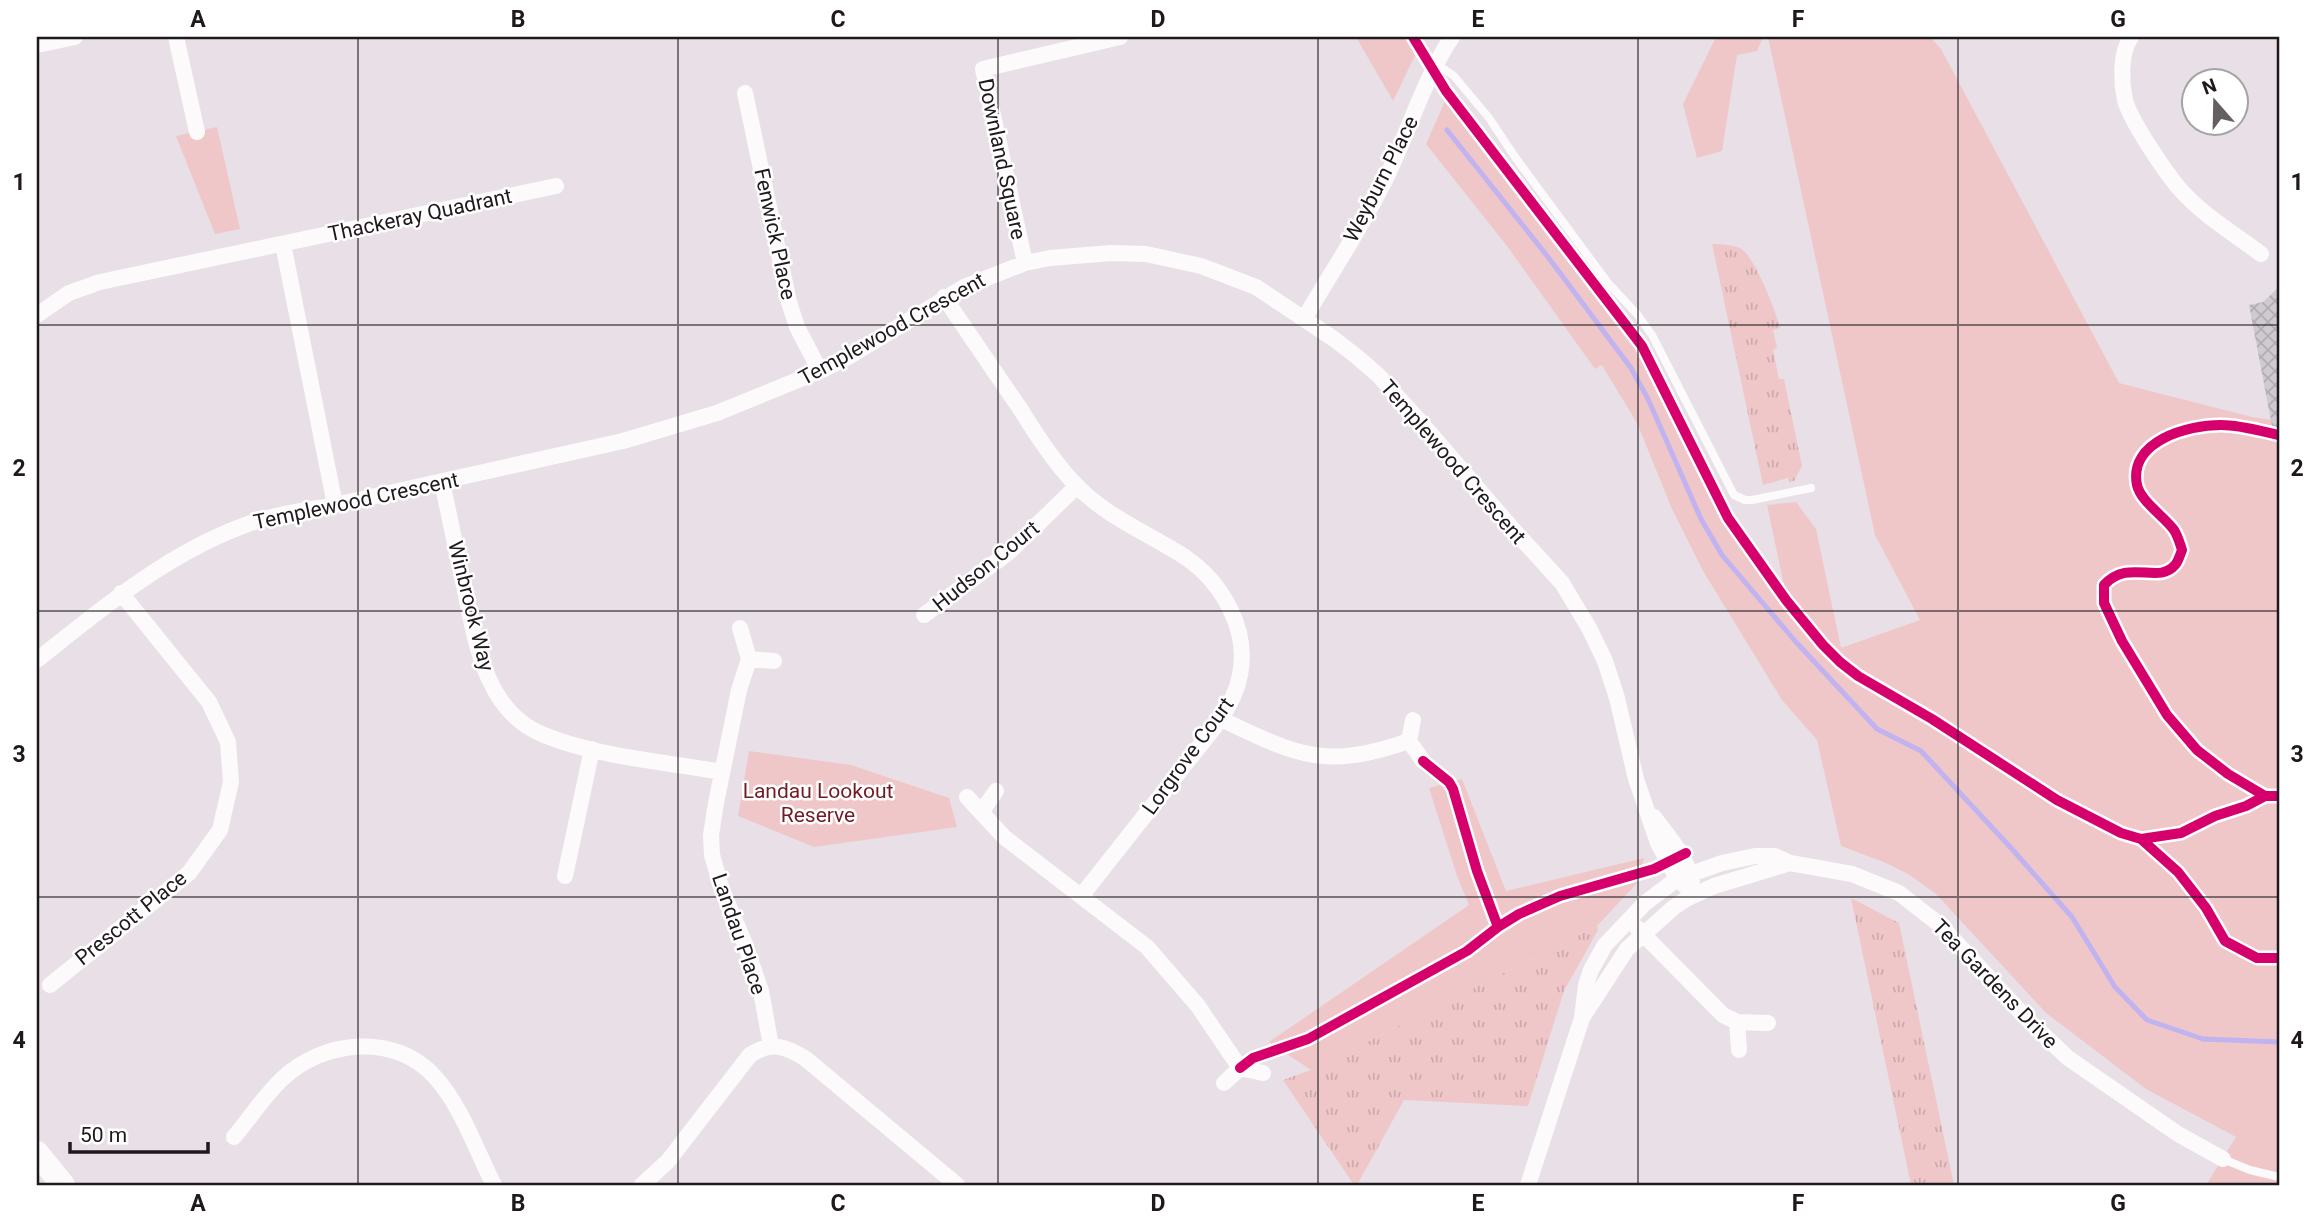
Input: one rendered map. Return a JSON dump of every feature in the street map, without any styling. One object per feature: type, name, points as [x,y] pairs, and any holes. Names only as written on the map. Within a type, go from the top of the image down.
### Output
[{"type":"main road","points":[[37,1153],[64,1185]]},
{"type":"street","points":[[37,45],[75,37]]},
{"type":"street","points":[[176,37],[197,132]]},
{"type":"street","name":"Downland Square","points":[[1025,263],[983,69],[1120,37]]},
{"type":"street","name":"Weyburn Place","points":[[1304,319],[1379,192],[1436,63],[1452,37]]},
{"type":"street","points":[[2131,37],[2127,42],[2122,71],[2126,102],[2145,138],[2178,187],[2206,213],[2261,254]]},
{"type":"street","name":"Fenwick Place","points":[[745,93],[789,302],[797,327],[820,371]]},
{"type":"street","name":"Thackeray Quadrant","points":[[37,315],[69,293],[100,282],[556,186]]},
{"type":"street","points":[[283,244],[335,505]]},
{"type":"street","name":"Templewood Crescent","points":[[37,660],[121,593],[195,547],[241,526],[623,441],[682,425],[766,395],[820,371],[944,298],[984,278],[1025,263],[1050,258],[1111,253],[1146,254],[1201,265],[1256,287],[1334,339],[1377,375],[1571,594],[1611,678],[1636,779],[1658,843],[1695,894]]},
{"type":"street","name":"Lorgrove Court","points":[[944,298],[1049,453],[1077,486],[1121,521],[1187,559],[1210,579],[1229,605],[1240,634],[1242,663],[1237,688],[1221,719],[1082,895]]},
{"type":"street","name":"Winbrook Way","points":[[442,482],[475,638],[481,660],[499,699],[526,726],[542,735],[592,749],[722,772]]},
{"type":"street","name":"Hudson Court","points":[[924,615],[1008,553],[1077,486]]},
{"type":"street","name":"Prescott Place","points":[[50,985],[189,873],[220,830],[231,782],[228,741],[209,702],[121,593]]},
{"type":"street","points":[[740,628],[749,659],[774,661]]},
{"type":"street","name":"Landau Place","points":[[749,659],[739,690],[711,835],[714,863],[722,890],[761,992],[771,1046]]},
{"type":"street","points":[[1221,719],[1279,747],[1323,757],[1368,754],[1409,741]]},
{"type":"street","points":[[1413,720],[1409,741],[1423,761]]},
{"type":"street","points":[[565,876],[592,749]]},
{"type":"street","points":[[982,811],[996,791]]},
{"type":"street","points":[[967,797],[1004,837],[1133,934],[1165,966],[1198,1006],[1240,1068],[1263,1073]]},
{"type":"street","name":"Tea Gardens Drive","points":[[1684,876],[1735,859],[1775,856],[1790,863],[1852,874],[1899,893],[1940,925],[2026,1019],[2068,1058],[2178,1134],[2223,1159]]},
{"type":"street","name":"Tea Gardens Drive","points":[[1695,894],[1790,863]]},
{"type":"street","points":[[1528,1185],[1582,1018],[1586,985],[1591,970],[1605,945],[1628,919],[1655,894],[1684,876]]},
{"type":"street","points":[[1582,1018],[1619,959],[1673,908],[1695,894]]},
{"type":"street","points":[[1628,919],[1723,1015],[1737,1022],[1768,1023]]},
{"type":"street","points":[[1737,1022],[1739,1050]]},
{"type":"street","points":[[234,1137],[281,1080],[299,1065],[323,1053],[346,1046],[392,1050],[414,1059],[435,1076],[446,1091],[494,1185]]},
{"type":"street","points":[[642,1185],[668,1161],[750,1055],[771,1046],[789,1048],[806,1059],[957,1185]]},
{"type":"street","points":[[1224,1083],[1240,1068]]},
{"type":"lane","points":[[1436,63],[1454,76],[1489,118],[1515,158],[1600,273],[1652,335],[1734,495],[1752,500],[1811,488]]},
{"type":"lane","points":[[2223,1159],[2250,1170],[2279,1177]]},
{"type":"green space","points":[[1356,37],[1417,37],[1421,43],[1393,101]]},
{"type":"green space","points":[[1716,37],[1763,37],[1757,51],[1737,55],[1722,151],[1697,158],[1683,104]]},
{"type":"green space","points":[[1768,37],[1930,37],[1941,49],[2119,383],[2252,417],[2279,421],[2279,1185],[2206,1185],[2236,1137],[2146,1089],[2046,1013],[1936,894],[1908,874],[1841,846],[1817,740],[1782,700],[1703,571],[1672,509],[1637,423],[1602,365],[1595,369],[1507,246],[1426,144],[1446,99],[1454,93],[1650,348],[1733,515],[1785,590],[1767,505],[1796,502],[1816,529],[1841,648],[1920,620],[1875,535]]},
{"type":"green space","points":[[217,127],[240,229],[215,234],[176,136]]},
{"type":"green space","points":[[1712,244],[1737,247],[1746,253],[1774,310],[1780,328],[1773,330],[1777,348],[1773,350],[1779,379],[1784,379],[1802,466],[1794,481],[1790,482],[1788,478],[1763,485]]},
{"type":"green space","name":"Landau Lookout Reserve","points":[[749,751],[851,765],[949,798],[957,827],[814,847],[738,816]]},
{"type":"green space","points":[[1462,779],[1506,891],[1644,858],[1639,881],[1597,926],[1311,1070],[1269,1042],[1469,905],[1429,788]]},
{"type":"green space","points":[[1851,898],[1899,923],[1954,1185],[1911,1185]]},
{"type":"green space","points":[[1597,926],[1598,930],[1564,991],[1528,1106],[1404,1100],[1357,1185],[1354,1185],[1283,1080],[1311,1070]]},
{"type":"building","points":[[2279,287],[2279,428],[2272,426],[2249,305],[2263,302]]},
{"type":"waterway","points":[[1447,130],[1548,257],[1631,368],[1648,399],[1701,519],[1722,555],[1795,641],[1877,729],[1921,751],[2072,917],[2115,987],[2147,1020],[2203,1039],[2279,1042]]},
{"type":"cycle path","points":[[1413,37],[1446,91],[1642,346],[1728,518],[1786,600],[1823,645],[1858,676],[1932,719],[2057,800],[2121,833],[2141,839],[2178,872],[2206,908],[2225,941],[2257,958],[2279,958]]},
{"type":"cycle path","points":[[2265,796],[2228,774],[2197,750],[2167,715],[2122,641],[2104,603],[2104,585],[2123,573],[2160,573],[2168,570],[2176,564],[2182,550],[2174,530],[2143,497],[2137,485],[2137,470],[2142,457],[2151,447],[2178,432],[2208,426],[2236,426],[2279,435]]},
{"type":"cycle path","points":[[1423,761],[1449,782],[1453,789],[1477,871],[1498,927]]},
{"type":"cycle path","points":[[2141,839],[2181,833],[2265,796],[2279,796]]},
{"type":"cycle path","points":[[1240,1068],[1253,1058],[1308,1039],[1467,951],[1519,914],[1560,896],[1654,869],[1686,853]]}]
